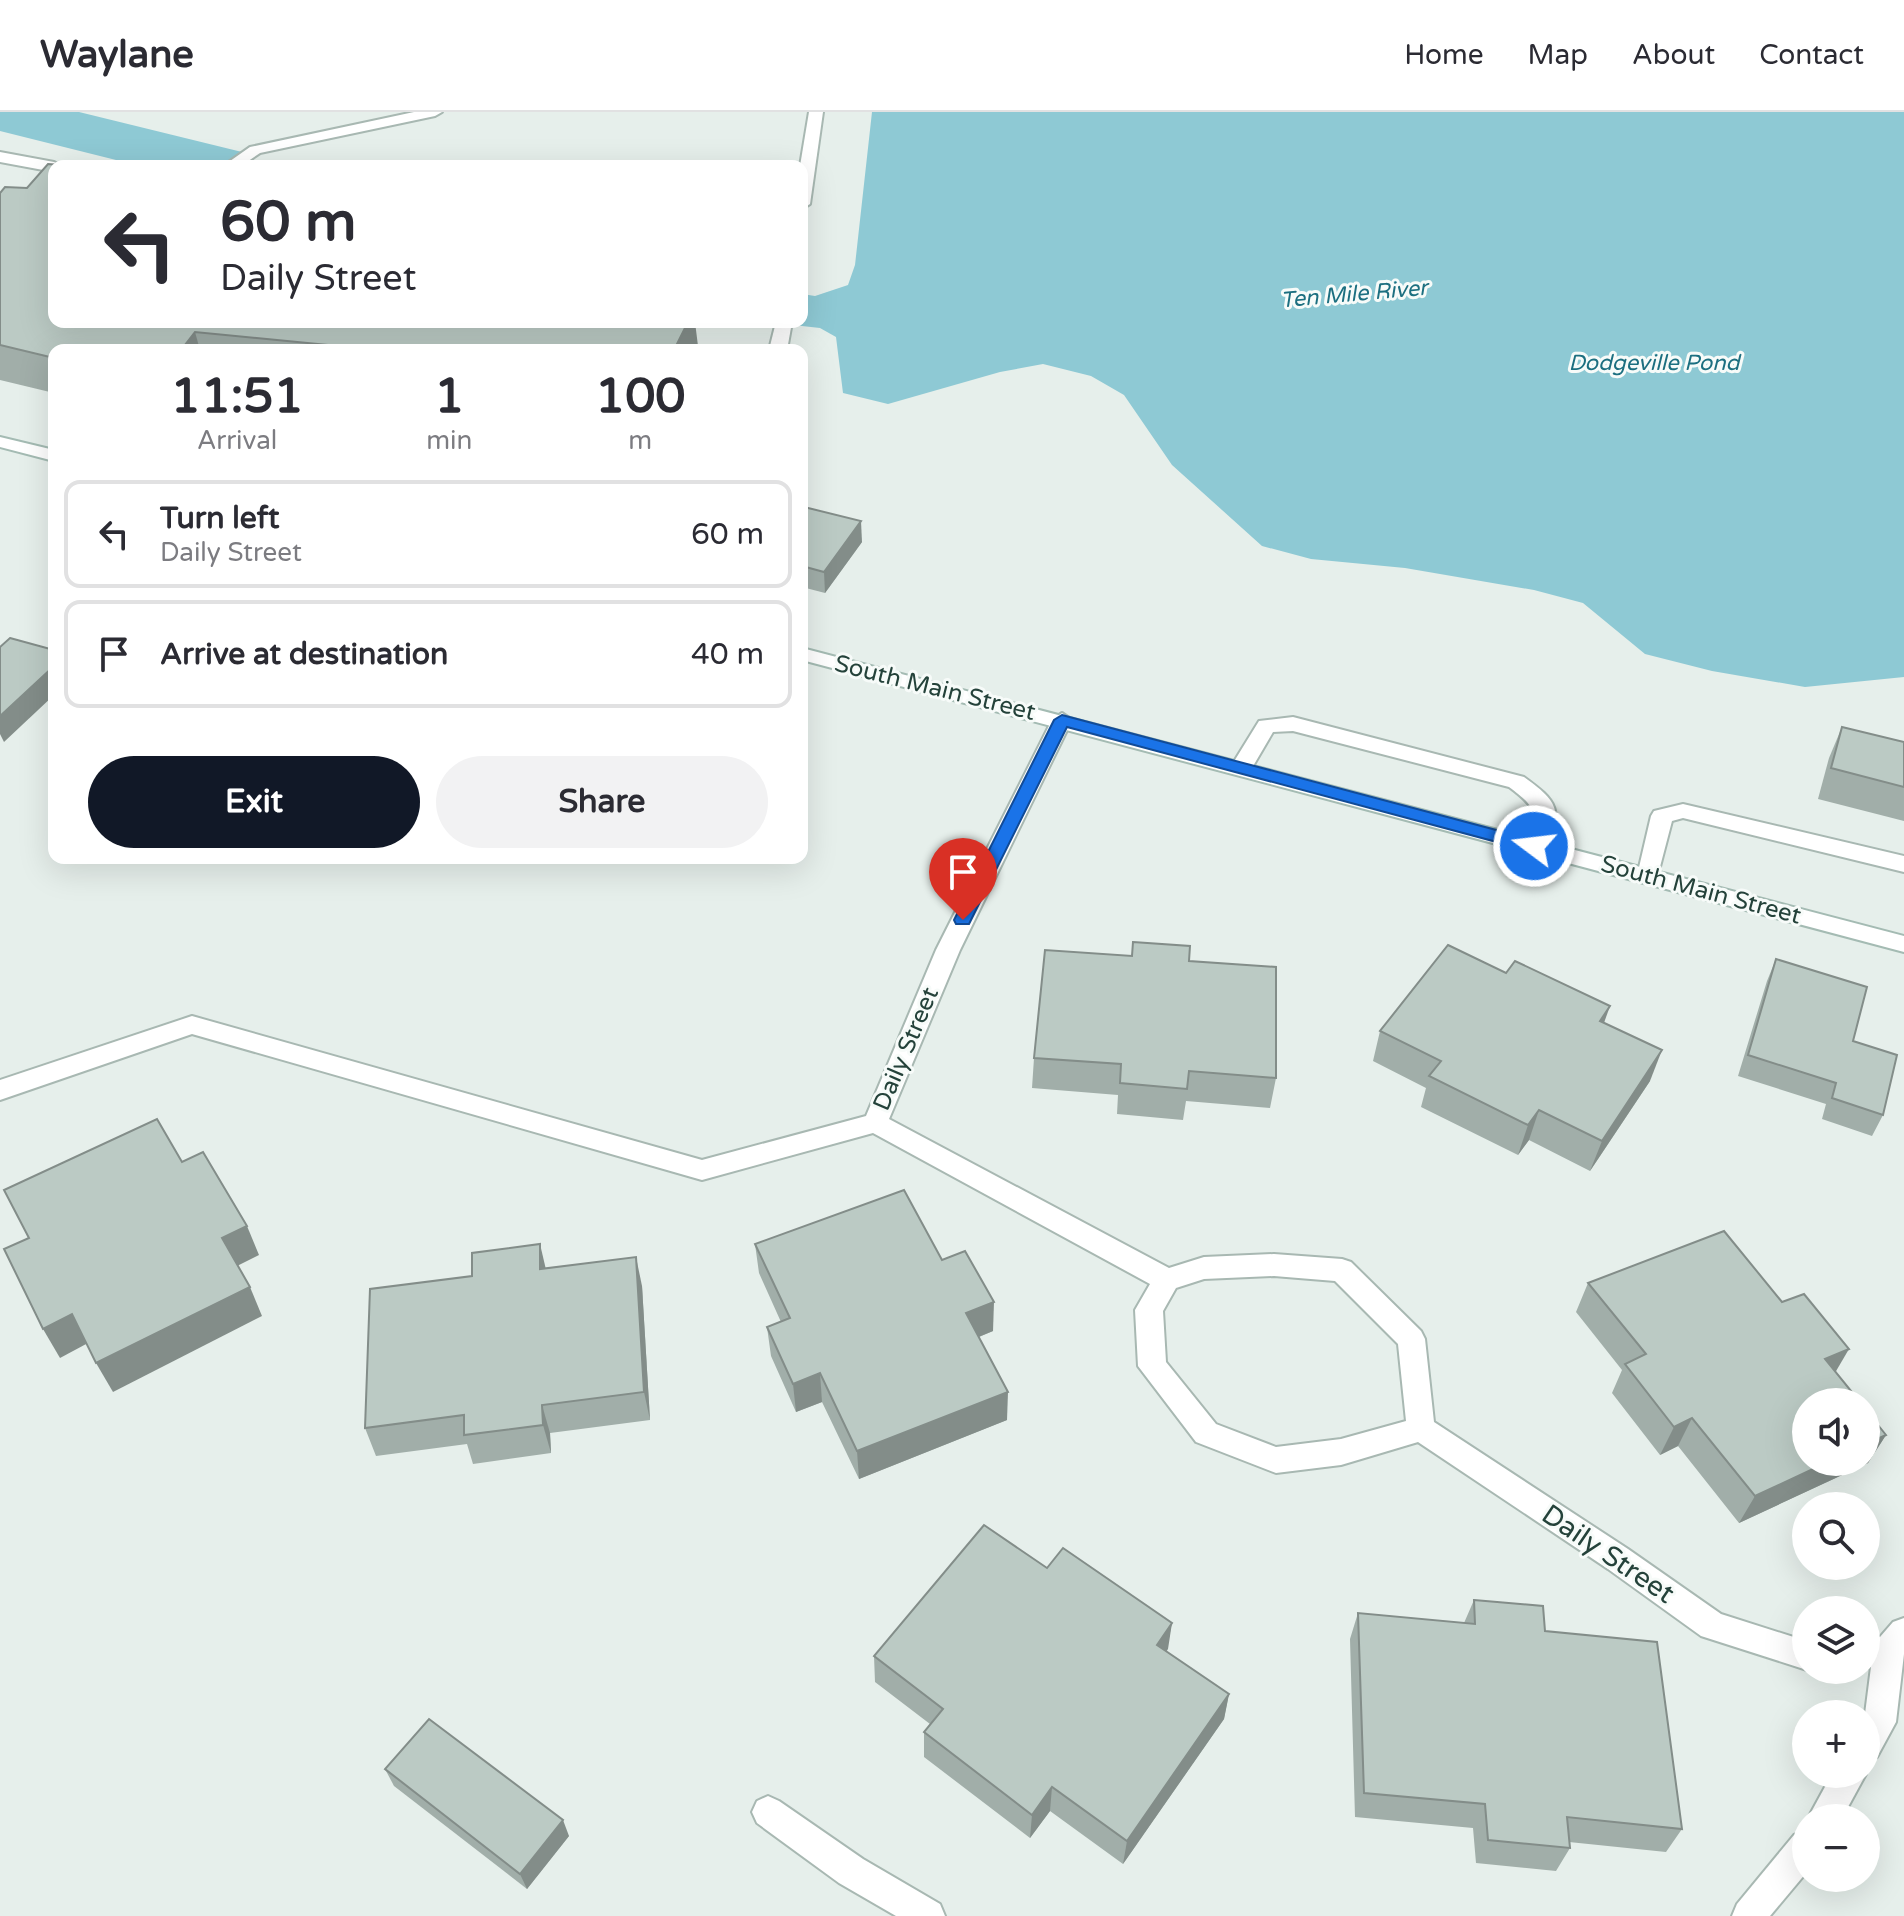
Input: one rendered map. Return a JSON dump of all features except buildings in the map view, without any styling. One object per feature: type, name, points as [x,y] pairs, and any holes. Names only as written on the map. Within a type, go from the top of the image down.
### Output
[{"type":"street","points":[[240,160],[255,150],[435,112]]},
{"type":"street","points":[[808,165],[816,112]]},
{"type":"street","points":[[0,157],[48,166]]},
{"type":"street","points":[[0,442],[48,454]]},
{"type":"street","name":"South Main Street","points":[[808,656],[1904,944]]},
{"type":"street","name":"Daily Street","points":[[1062,720],[948,950],[875,1123],[1167,1280]]},
{"type":"street","points":[[1241,768],[1266,726],[1293,724],[1516,782],[1542,801],[1545,813],[1534,846]]},
{"type":"street","points":[[1648,876],[1662,816],[1683,811],[1904,864]]},
{"type":"street","points":[[0,1090],[192,1025],[702,1170],[875,1123]]},
{"type":"street","points":[[1274,1265],[1342,1270],[1411,1339],[1421,1429],[1341,1452],[1276,1460],[1206,1433],[1152,1366],[1149,1310],[1167,1280],[1204,1268],[1274,1265]]},
{"type":"street","name":"Daily Street","points":[[1421,1429],[1618,1559],[1712,1626],[1792,1652]]},
{"type":"street","points":[[1880,1722],[1886,1645]]},
{"type":"street","points":[[768,1812],[851,1871],[928,1916]]},
{"type":"street","points":[[1749,1916],[1792,1864]]},
{"type":"water","name":"Dodgeville Pond","points":[[872,112],[1904,112],[1904,677],[1805,687],[1712,671],[1645,654],[1583,603],[1534,590],[1405,568],[1311,559],[1262,546],[1172,465],[1124,395],[1091,376],[1043,364],[1000,372],[888,404],[843,393],[836,337],[820,328],[808,327],[808,295],[815,296],[848,285],[855,265]]},
{"type":"waterway","name":"Ten Mile River","points":[[1,112],[195,160]]},
{"type":"route","points":[[963,920],[1062,720],[1534,846]]}]
